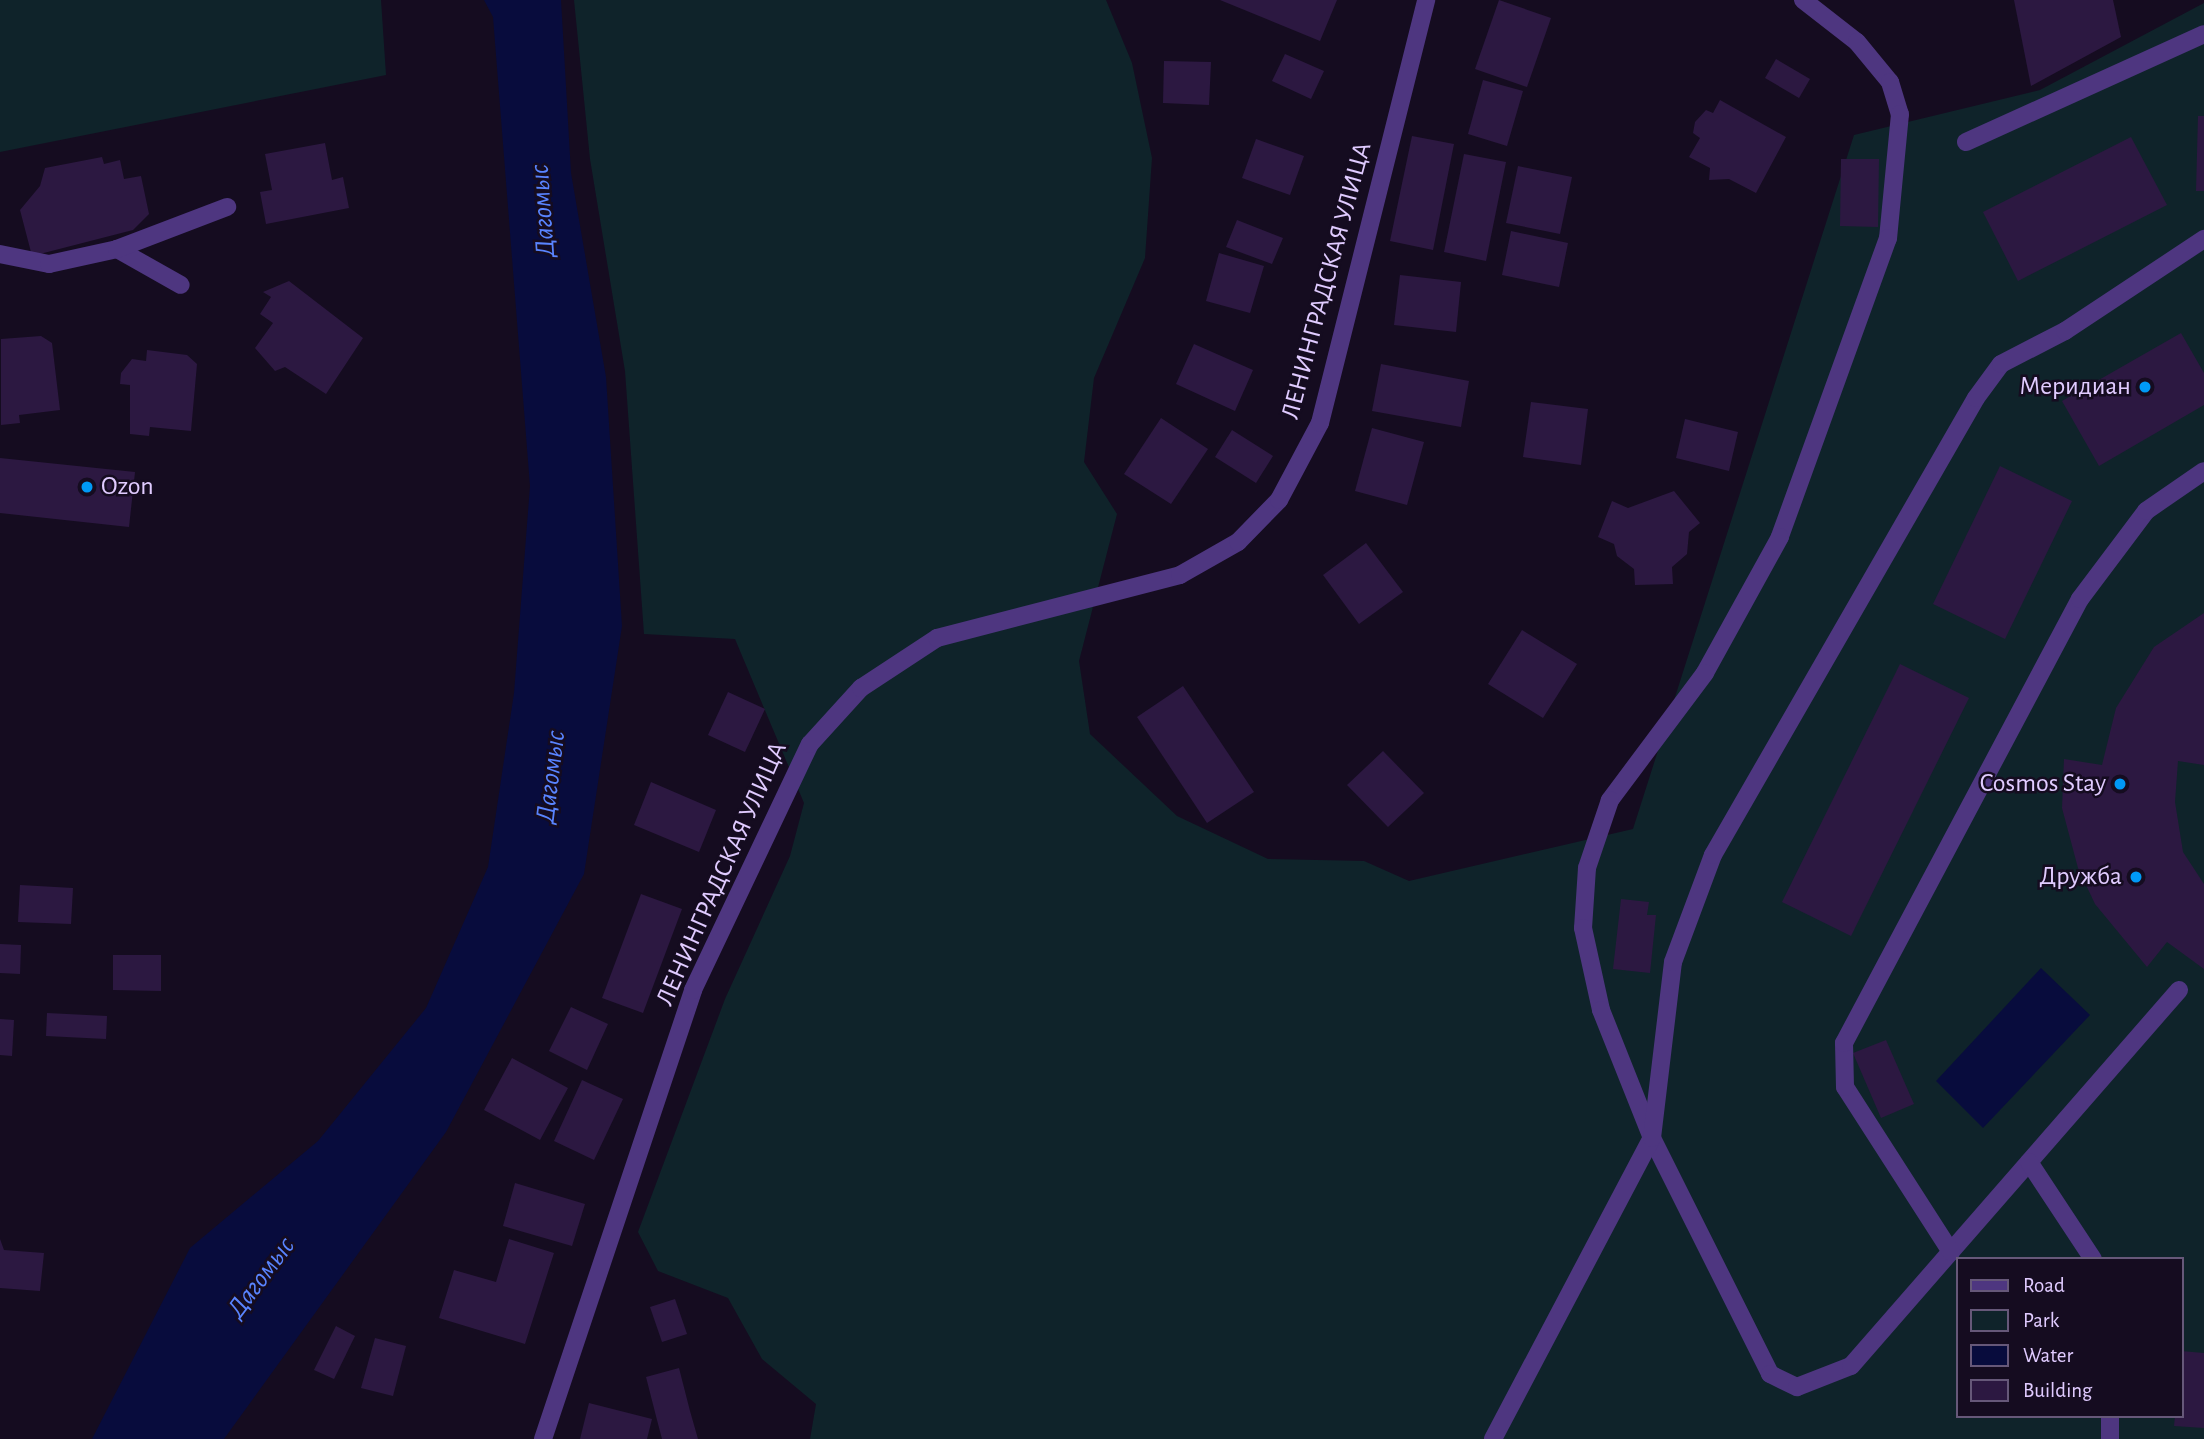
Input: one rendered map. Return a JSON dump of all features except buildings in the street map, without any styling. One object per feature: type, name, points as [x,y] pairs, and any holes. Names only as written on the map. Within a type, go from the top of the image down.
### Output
[{"type":"street","name":"ЛЕНИНГРАДСКАЯ УЛИЦА","points":[[542,1439],[694,990],[810,744],[861,688],[937,638],[1181,575],[1238,542],[1279,499],[1320,423],[1426,0]]},
{"type":"street","points":[[1803,0],[1857,42],[1890,82],[1900,114],[1888,238],[1780,537],[1705,673],[1610,800],[1587,868],[1583,928],[1601,1010],[1652,1138],[1770,1374],[1797,1387],[1851,1366],[2179,990]]},
{"type":"street","points":[[1966,142],[2204,34]]},
{"type":"street","points":[[0,254],[49,264],[117,249],[227,207]]},
{"type":"street","points":[[1493,1439],[1652,1138],[1674,962],[1713,855],[1976,398],[2001,364],[2065,331],[2204,239]]},
{"type":"street","points":[[117,249],[181,285]]},
{"type":"street","points":[[1951,1252],[1845,1087],[1844,1043],[2080,599],[2146,511],[2204,471]]},
{"type":"street","points":[[2029,1162],[2093,1257]]},
{"type":"street","points":[[2110,1418],[2110,1439]]},
{"type":"green space","points":[[0,0],[381,0],[386,75],[0,152]]},
{"type":"green space","points":[[574,0],[1106,0],[1132,63],[1152,158],[1145,258],[1094,378],[1084,462],[1117,514],[1079,661],[1090,734],[1177,816],[1268,859],[1364,861],[1409,881],[1633,829],[1854,135],[2040,90],[2204,3],[2204,1439],[810,1439],[816,1404],[762,1359],[728,1298],[658,1271],[638,1232],[725,999],[790,856],[804,803],[735,639],[644,634],[625,371],[590,159]]},
{"type":"water","name":"Дагомыс","points":[[484,0],[561,0],[571,173],[606,377],[622,626],[584,874],[446,1132],[224,1439],[92,1439],[190,1248],[318,1141],[426,1008],[488,867],[514,693],[530,486],[493,17]]},
{"type":"water","points":[[2041,968],[2090,1015],[1983,1128],[1936,1081]]},
{"type":"place","name":"Меридиан","points":[[2145,387]]},
{"type":"place","name":"Ozon","points":[[87,487]]},
{"type":"place","name":"Cosmos Stay","points":[[2120,784]]},
{"type":"place","name":"Дружба","points":[[2136,877]]}]
